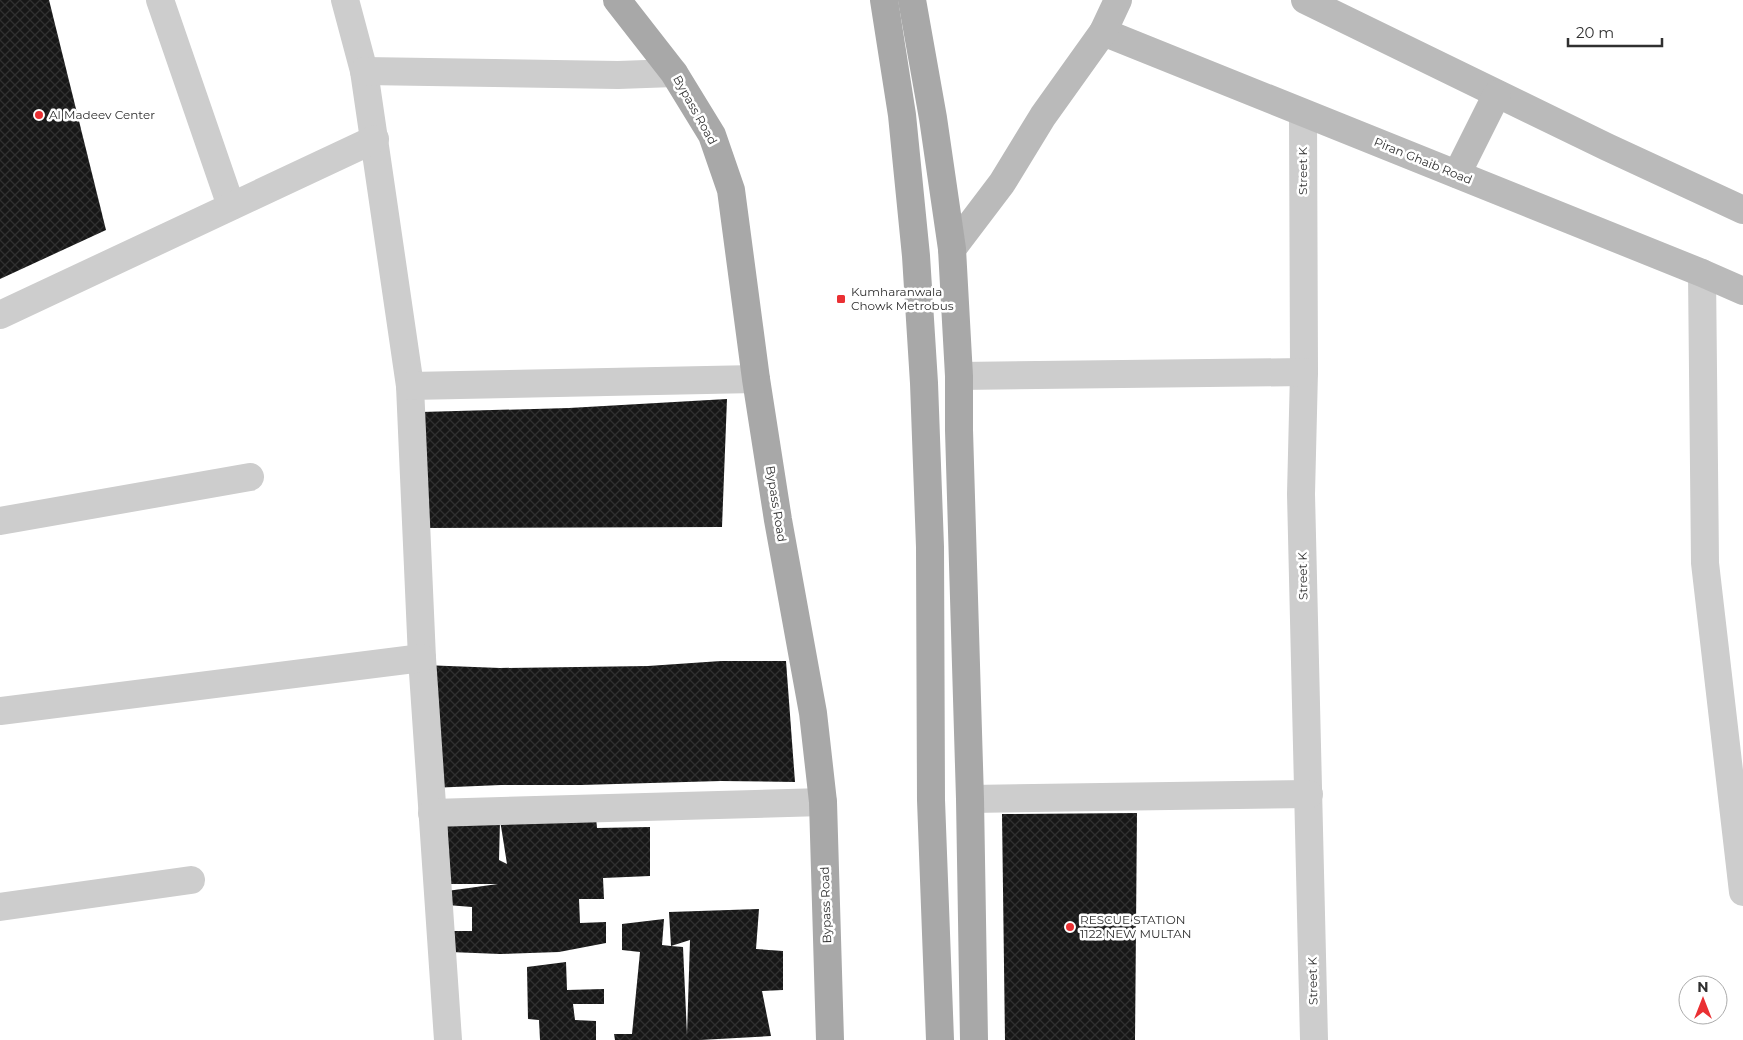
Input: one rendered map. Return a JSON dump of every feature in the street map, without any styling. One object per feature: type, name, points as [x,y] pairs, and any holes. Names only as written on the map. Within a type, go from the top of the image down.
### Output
[{"type":"main road","name":"Bypass Road","points":[[617,0],[674,73],[712,135],[731,190],[756,380],[778,520],[812,713],[823,802],[830,1040]]},
{"type":"main road","points":[[884,0],[904,134],[916,256],[924,382],[930,547],[931,800],[940,1040]]},
{"type":"main road","points":[[912,0],[933,118],[952,249],[959,376],[959,450],[970,799],[974,1040]]},
{"type":"main road","points":[[952,249],[1002,182],[1044,116],[1103,32],[1118,0]]},
{"type":"main road","points":[[1306,0],[1606,147],[1743,210]]},
{"type":"main road","name":"Piran Ghaib Road","points":[[1103,32],[1743,290]]},
{"type":"main road","points":[[1457,174],[1497,94]]},
{"type":"street","points":[[160,0],[231,206]]},
{"type":"street","points":[[344,0],[364,71],[410,386],[422,658],[448,1040]]},
{"type":"street","points":[[364,71],[618,75],[674,73]]},
{"type":"street","name":"Street K","points":[[1303,112],[1304,372],[1301,494],[1314,1040]]},
{"type":"street","points":[[0,315],[375,140]]},
{"type":"street","points":[[1702,273],[1705,563],[1734,730],[1743,892]]},
{"type":"street","points":[[959,376],[1304,372]]},
{"type":"street","points":[[410,386],[756,380]]},
{"type":"street","points":[[0,521],[250,477]]},
{"type":"street","points":[[0,711],[422,658]]},
{"type":"street","points":[[970,799],[1309,794]]},
{"type":"street","points":[[432,813],[823,802]]},
{"type":"street","points":[[0,907],[191,880]]},
{"type":"building","name":"Al Madeev Center","points":[[0,0],[49,0],[106,230],[0,279]]},
{"type":"building","points":[[727,399],[722,527],[416,528],[421,412],[569,408]]},
{"type":"building","points":[[721,661],[786,661],[795,782],[721,781],[430,788],[423,665],[500,668],[648,666]]},
{"type":"building","name":"RESCUE STATION 1122 NEW MULTAN","points":[[1137,813],[1135,1040],[1005,1040],[1002,814]]},
{"type":"building","points":[[596,817],[597,828],[650,827],[650,876],[603,878],[604,899],[579,899],[580,923],[606,922],[606,943],[559,952],[500,954],[450,952],[450,931],[472,931],[472,907],[447,905],[447,891],[498,884],[450,884],[447,823],[500,820]],"holes":[[[500,820],[507,864],[499,860]]]},
{"type":"building","points":[[759,909],[756,949],[783,951],[783,990],[762,991],[771,1036],[700,1040],[615,1040],[614,1034],[632,1034],[640,952],[622,950],[622,924],[664,919],[662,945],[671,946],[669,912]],"holes":[[[690,940],[687,1035],[683,947],[671,946]]]},
{"type":"building","points":[[566,962],[567,990],[604,989],[604,1004],[573,1004],[575,1020],[596,1021],[596,1040],[540,1040],[539,1020],[528,1019],[527,967]]},
{"type":"place","name":"Al Madeev Center","points":[[39,115]]},
{"type":"place","name":"Kumharanwala Chowk Metrobus","points":[[841,299]]},
{"type":"place","name":"RESCUE STATION 1122 NEW MULTAN","points":[[1070,927]]}]
